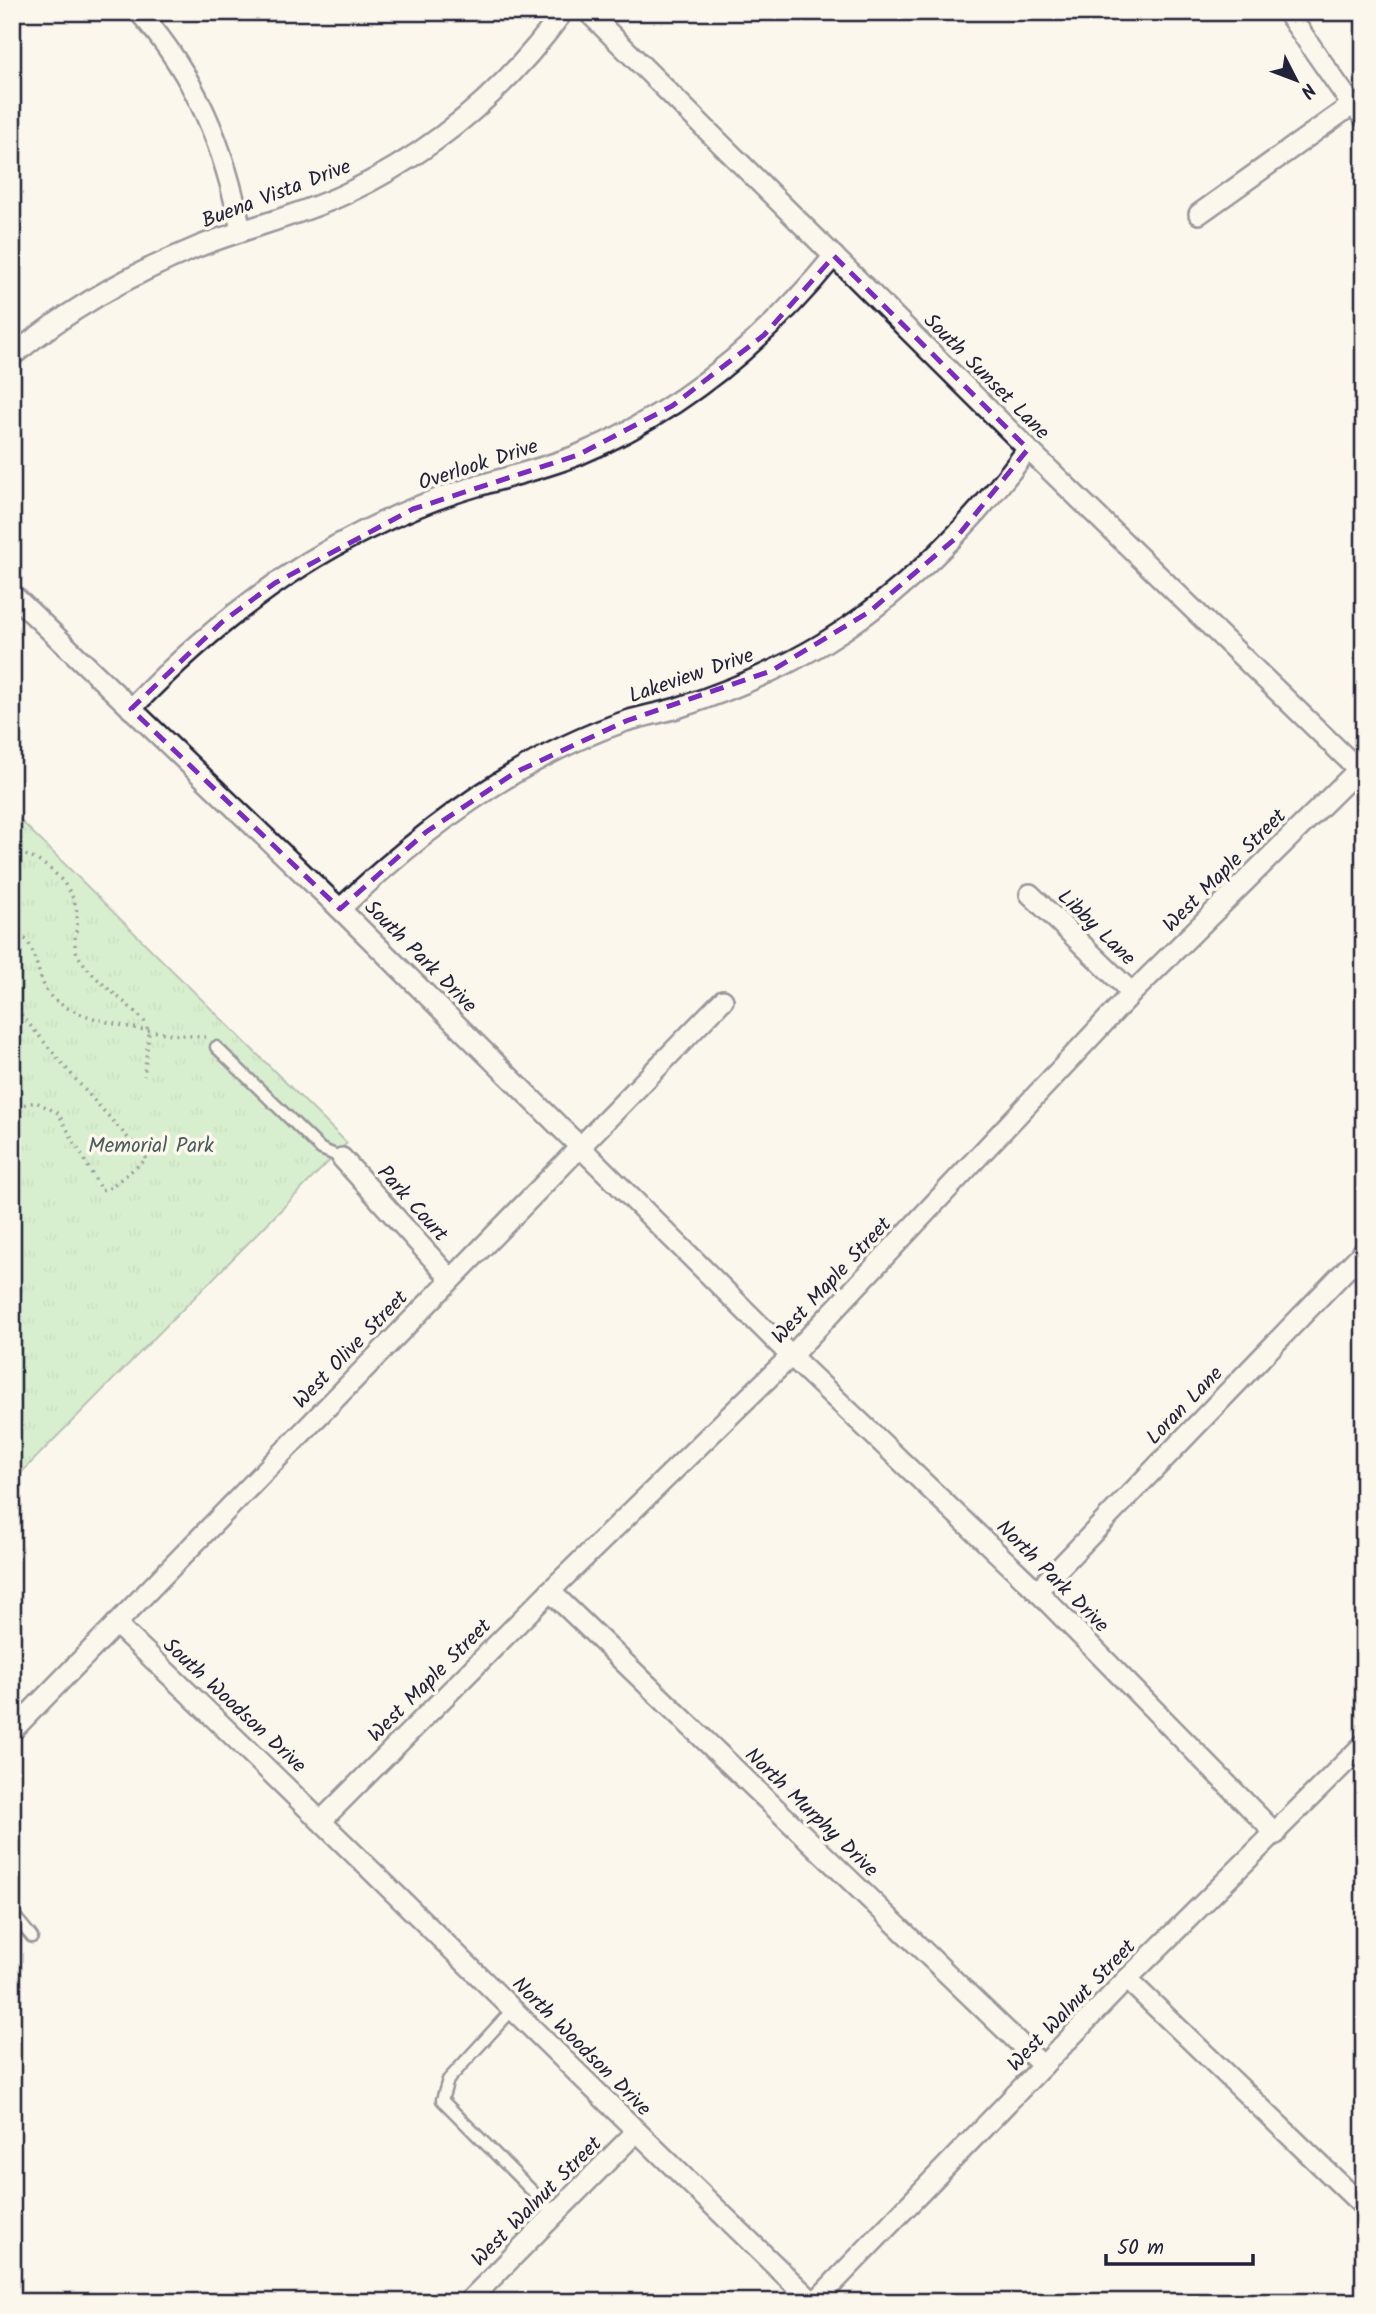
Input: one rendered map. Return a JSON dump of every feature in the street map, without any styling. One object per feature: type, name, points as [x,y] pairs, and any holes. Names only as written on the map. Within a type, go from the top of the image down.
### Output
[{"type":"street","points":[[139,12],[181,65],[204,107],[232,184],[241,231]]},
{"type":"street","name":"Buena Vista Drive","points":[[12,356],[85,303],[139,273],[241,231],[299,213],[345,194],[429,145],[505,82],[563,12]]},
{"type":"street","name":"South Sunset Lane","points":[[588,12],[1028,449],[1362,769]]},
{"type":"street","points":[[1199,214],[1358,111],[1287,12]]},
{"type":"street","name":"Overlook Drive","points":[[131,709],[173,665],[222,622],[319,555],[413,509],[578,455],[672,406],[715,376],[764,335],[834,256]]},
{"type":"street","name":"Lakeview Drive","points":[[341,909],[426,832],[516,772],[626,721],[718,694],[771,671],[869,612],[956,538],[994,495],[1028,449]]},
{"type":"street","name":"South Park Drive","points":[[12,594],[341,909],[792,1356]]},
{"type":"street","name":"West Maple Street","points":[[323,1819],[550,1591],[792,1356],[1132,993],[1362,769]]},
{"type":"street","name":"Libby Lane","points":[[1030,894],[1132,993]]},
{"type":"street","name":"West Olive Street","points":[[12,1731],[579,1144],[723,1000]]},
{"type":"street","name":"Park Court","points":[[342,1158],[450,1278]]},
{"type":"street","name":"Loran Lane","points":[[1037,1591],[1364,1251]]},
{"type":"street","name":"North Park Drive","points":[[792,1356],[1037,1591],[1276,1834]]},
{"type":"street","name":"North Murphy Drive","points":[[550,1591],[1043,2066]]},
{"type":"street","name":"South Woodson Drive","points":[[117,1624],[323,1819]]},
{"type":"street","name":"West Walnut Street","points":[[814,2302],[1127,1979],[1364,1744]]},
{"type":"street","name":"North Woodson Drive","points":[[323,1819],[636,2132],[814,2302]]},
{"type":"street","points":[[1127,1979],[1364,2207]]},
{"type":"street","name":"West Walnut Street","points":[[468,2302],[636,2132]]},
{"type":"lane","points":[[216,1047],[321,1149],[342,1158]]},
{"type":"lane","points":[[12,1913],[32,1937]]},
{"type":"lane","points":[[513,2009],[448,2080],[442,2100],[555,2214]]},
{"type":"path","points":[[12,852],[28,854],[38,860],[60,880],[70,896],[78,916],[74,946],[78,955],[89,971],[138,1014],[149,1032],[144,1076]]},
{"type":"path","points":[[12,933],[27,940],[47,991],[56,1002],[84,1015],[149,1032],[215,1037],[216,1047]]},
{"type":"path","points":[[12,1004],[147,1158],[144,1164],[108,1189],[101,1190],[58,1113],[36,1102],[12,1108]]},
{"type":"highlighted area","points":[[834,256],[1028,449],[956,538],[869,612],[771,671],[626,721],[516,772],[426,832],[340,909],[131,709],[222,622],[275,583],[413,509],[578,455],[672,406],[764,335]]},
{"type":"green space","name":"Memorial Park","points":[[12,812],[347,1143],[12,1482]]},
{"type":"green space","points":[[12,1269],[22,1289],[12,1334]]}]
